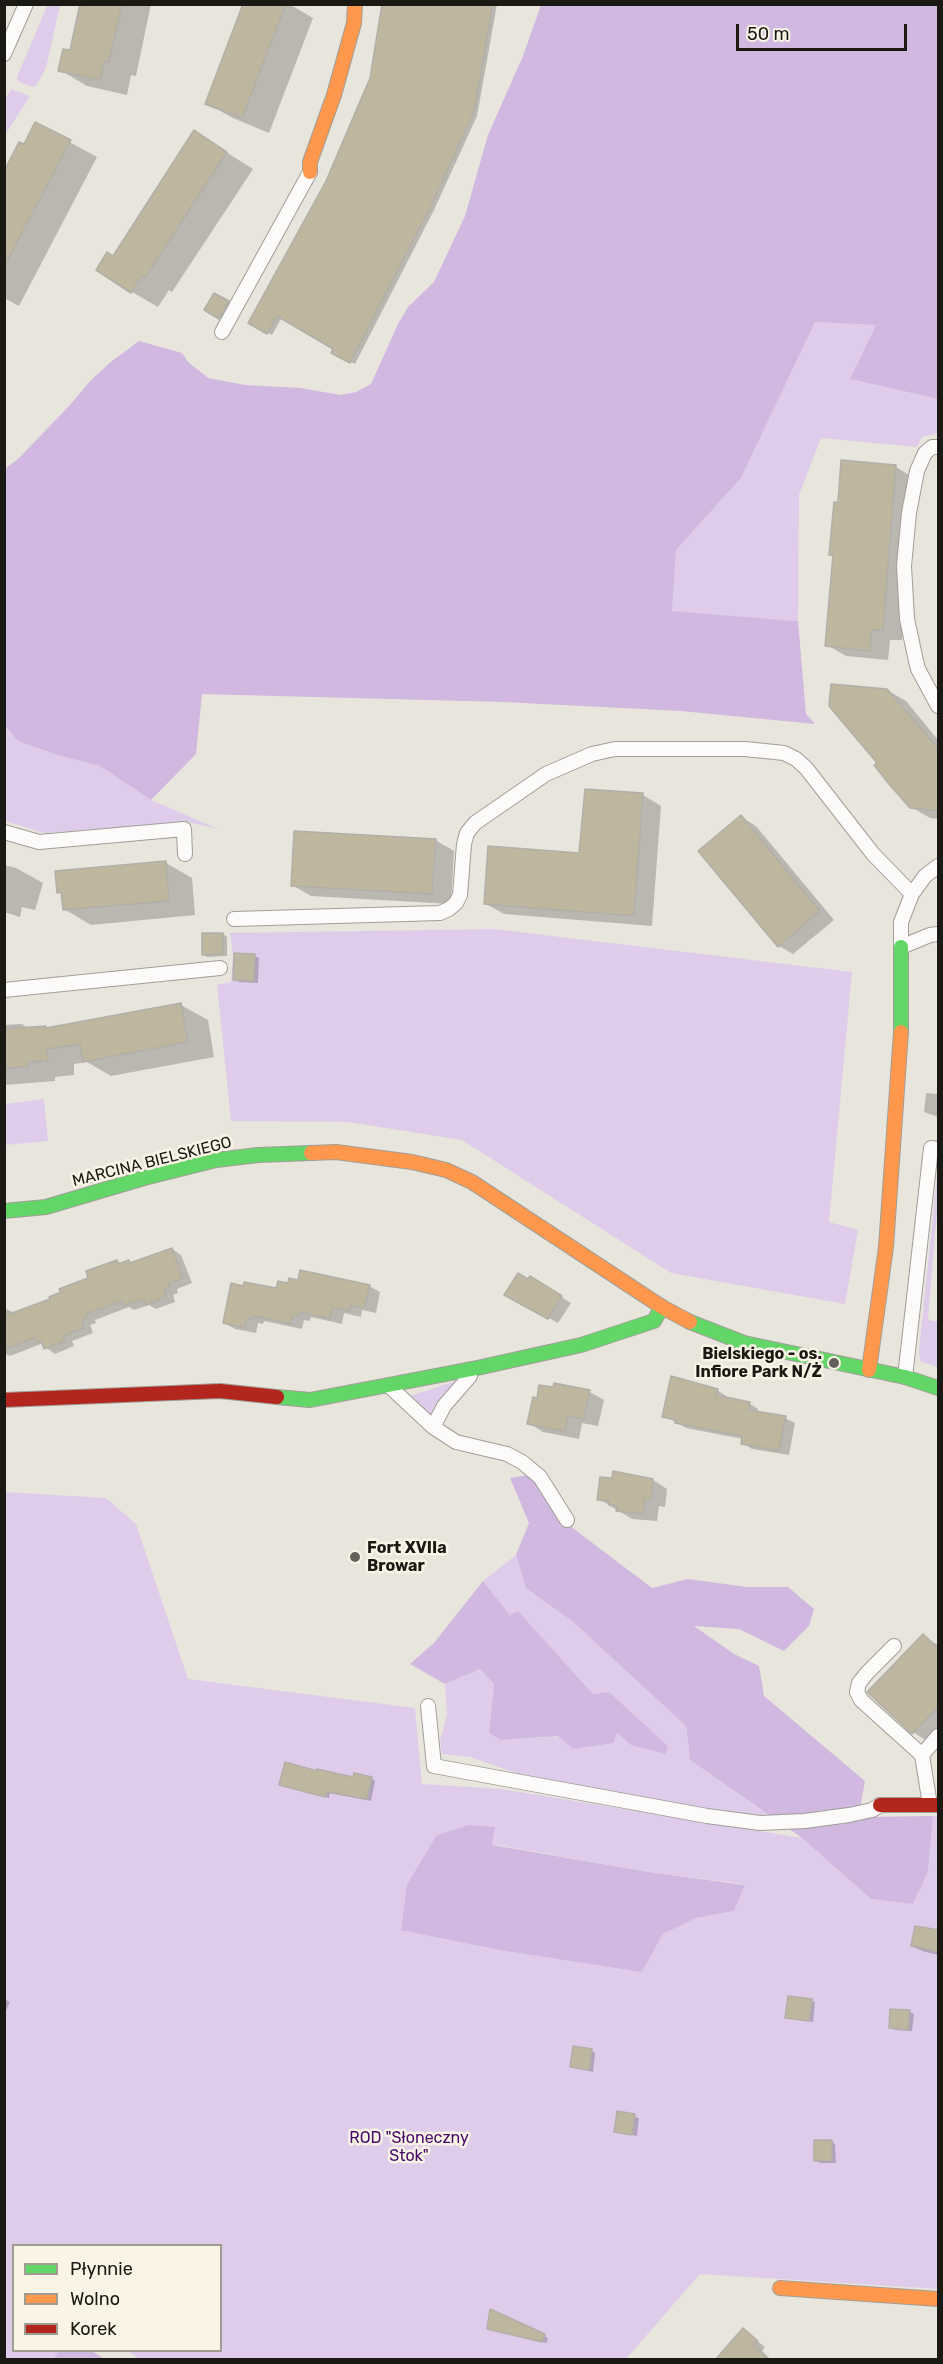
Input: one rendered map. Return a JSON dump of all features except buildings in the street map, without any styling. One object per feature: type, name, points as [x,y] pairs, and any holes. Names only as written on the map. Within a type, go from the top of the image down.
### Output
[{"type":"street","points":[[310,172],[310,162],[334,94],[351,33],[355,4]]},
{"type":"street","points":[[869,1370],[886,1247],[901,1027],[902,947]]},
{"type":"street","name":"MARCINA BIELSKIEGO","points":[[4,1211],[46,1207],[216,1160],[258,1155],[336,1152],[412,1162],[446,1170],[472,1182],[662,1307],[701,1328],[744,1343],[905,1377],[939,1388]]},
{"type":"street","points":[[4,1400],[220,1391],[310,1400],[477,1368],[581,1345],[654,1321],[662,1307]]},
{"type":"street","points":[[880,1805],[934,1805]]},
{"type":"street","points":[[780,2288],[939,2299]]},
{"type":"lane","points":[[4,54],[26,4]]},
{"type":"lane","points":[[222,332],[310,172]]},
{"type":"lane","points":[[939,447],[932,447],[925,453],[917,471],[909,513],[904,566],[907,619],[916,661],[918,669],[939,706]]},
{"type":"lane","points":[[234,919],[440,913],[449,909],[460,895],[464,844],[467,833],[475,823],[546,774],[592,754],[615,749],[745,749],[784,753],[796,759],[806,768],[873,854],[912,894]]},
{"type":"lane","points":[[4,832],[39,842],[184,828],[185,854]]},
{"type":"lane","points":[[939,866],[925,876],[912,894],[901,922],[902,947],[930,935],[939,934]]},
{"type":"lane","points":[[4,990],[220,968]]},
{"type":"lane","points":[[905,1377],[932,1148],[939,1149]]},
{"type":"lane","points":[[433,1427],[444,1406],[477,1368]]},
{"type":"lane","points":[[388,1386],[433,1427],[456,1442],[507,1454],[522,1462],[540,1477],[567,1520]]},
{"type":"lane","points":[[894,1646],[867,1672],[859,1683],[857,1692],[861,1700],[921,1755],[934,1805]]},
{"type":"lane","points":[[428,1706],[435,1766],[706,1816],[760,1823],[805,1821],[849,1815],[872,1810],[880,1805]]},
{"type":"lane","points":[[921,1755],[939,1736]]},
{"type":"green space","points":[[48,4],[60,5],[46,68],[36,86],[33,87],[19,82],[17,77]]},
{"type":"green space","points":[[11,89],[30,96],[5,135],[5,99]]},
{"type":"green space","points":[[815,322],[876,325],[850,379],[938,399],[938,433],[922,437],[917,447],[821,438],[799,495],[798,621],[672,611],[676,550],[741,478]]},
{"type":"green space","points":[[4,726],[18,741],[57,755],[100,766],[151,800],[218,829],[189,822],[44,833],[5,821]]},
{"type":"green space","points":[[494,929],[852,972],[829,1222],[858,1230],[845,1304],[671,1273],[462,1140],[348,1122],[231,1121],[217,985],[231,982],[233,955],[230,933]]},
{"type":"green space","points":[[44,1099],[48,1141],[5,1145],[5,1104]]},
{"type":"green space","points":[[938,1167],[938,1198],[928,1320],[938,1322],[938,1367],[921,1362],[919,1351]]},
{"type":"green space","points":[[456,1381],[430,1417],[410,1396]]},
{"type":"green space","name":"ROD \"Słoneczny Stok\"","points":[[4,1492],[106,1498],[136,1524],[188,1679],[415,1708],[422,1784],[501,1789],[802,1838],[871,1899],[913,1904],[928,1872],[933,1816],[938,1816],[938,2289],[700,2274],[626,2359],[141,2360],[129,2352],[222,2352],[222,2244],[12,2244],[12,2352],[58,2352],[54,2359],[5,2359]],"holes":[[[494,1827],[491,1844],[655,1873],[744,1884],[734,1911],[696,1918],[663,1934],[642,1972],[407,1885]]]},
{"type":"green space","points":[[516,1555],[526,1588],[572,1621],[686,1726],[690,1760],[774,1819],[694,1808],[534,1779],[470,1757],[442,1754],[440,1740],[447,1715],[445,1684],[480,1669],[494,1683],[489,1733],[501,1740],[617,1733],[668,1746],[609,1693],[593,1694],[518,1611],[510,1615],[483,1581]]},
{"type":"shaded area","points":[[541,5],[938,5],[938,399],[850,379],[876,325],[815,322],[741,478],[676,550],[672,611],[798,621],[806,714],[815,724],[681,711],[503,702],[202,694],[196,754],[151,800],[100,766],[57,755],[18,741],[5,726],[5,469],[19,458],[91,380],[139,341],[182,353],[188,362],[208,378],[245,385],[300,388],[341,395],[356,392],[371,384],[398,324],[408,307],[434,282],[465,216],[488,135],[523,56]]},
{"type":"shaded area","points":[[528,1475],[574,1529],[652,1588],[688,1579],[747,1587],[788,1587],[814,1609],[809,1626],[784,1651],[739,1629],[694,1626],[734,1654],[759,1666],[764,1696],[865,1781],[861,1803],[866,1817],[933,1816],[928,1872],[913,1904],[871,1899],[802,1838],[690,1760],[686,1726],[572,1621],[526,1588],[516,1555],[529,1523],[510,1478]]},
{"type":"shaded area","points":[[483,1581],[510,1615],[518,1611],[593,1694],[609,1692],[668,1746],[665,1754],[631,1745],[617,1733],[613,1743],[573,1749],[558,1736],[501,1740],[489,1733],[494,1684],[480,1669],[445,1684],[410,1664],[434,1643]]},
{"type":"shaded area","points":[[468,1825],[495,1827],[492,1845],[655,1873],[745,1885],[734,1911],[696,1918],[663,1934],[642,1972],[500,1950],[401,1930],[407,1885],[436,1836]]},
{"type":"shaded area","points":[[58,2352],[94,2352],[104,2359],[54,2359]]},
{"type":"traffic: fast","points":[[901,947],[901,1032]]},
{"type":"traffic: fast","points":[[4,1211],[46,1207],[144,1178],[216,1160],[258,1155],[311,1153]]},
{"type":"traffic: fast","points":[[277,1397],[310,1400],[477,1368],[581,1345],[654,1321],[662,1307]]},
{"type":"traffic: fast","points":[[690,1322],[744,1343],[905,1377],[938,1388]]},
{"type":"traffic: slow","points":[[310,172],[310,162],[334,95],[354,23],[355,4]]},
{"type":"traffic: slow","points":[[869,1370],[886,1247],[901,1032]]},
{"type":"traffic: slow","points":[[311,1153],[336,1152],[412,1162],[446,1170],[472,1182],[662,1307],[690,1322]]},
{"type":"traffic: slow","points":[[780,2288],[938,2299]]},
{"type":"traffic: jam","points":[[4,1400],[220,1391],[277,1397]]},
{"type":"traffic: jam","points":[[880,1805],[938,1805]]},
{"type":"place","name":"Bielskiego - os. Infiore Park N/Ż","points":[[834,1363]]},
{"type":"place","name":"Fort XVIIa Browar","points":[[355,1557]]}]
